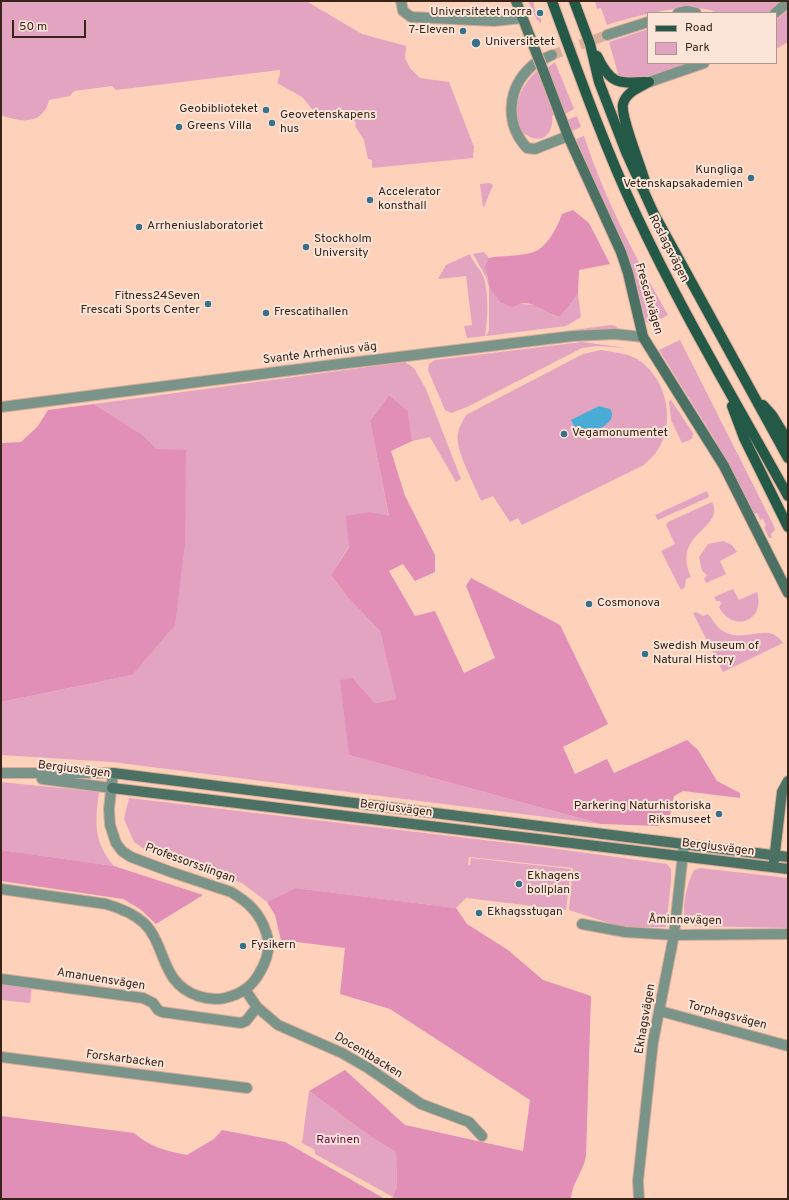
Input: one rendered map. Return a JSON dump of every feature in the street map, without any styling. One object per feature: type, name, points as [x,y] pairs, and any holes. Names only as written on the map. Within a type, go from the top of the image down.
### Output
[{"type":"main road","name":"Roslagsvägen","points":[[552,1],[609,153],[634,210],[657,257],[719,373],[788,496]]},
{"type":"main road","name":"Roslagsvägen","points":[[574,1],[590,44],[599,82],[626,152],[654,214],[788,458]]},
{"type":"main road","points":[[590,44],[602,66],[613,80],[630,84],[649,82]]},
{"type":"main road","points":[[649,82],[634,90],[623,104],[624,117],[640,164],[654,214]]},
{"type":"main road","points":[[719,373],[744,438],[788,527]]},
{"type":"main road","points":[[748,387],[772,415],[788,441]]},
{"type":"street","points":[[401,1],[403,11],[410,17],[524,21]]},
{"type":"street","name":"Frescativägen","points":[[516,1],[568,136],[621,252],[628,273],[636,314],[643,336],[724,466],[788,594]]},
{"type":"street","points":[[776,12],[788,2]]},
{"type":"street","points":[[607,35],[647,22]]},
{"type":"street","points":[[552,55],[533,65],[522,79],[512,99],[512,122],[515,132],[527,148],[540,148],[568,136]]},
{"type":"street","points":[[649,82],[701,64]]},
{"type":"street","name":"Svante Arrhenius väg","points":[[1,407],[573,336],[615,334],[643,336]]},
{"type":"street","name":"Bergiusvägen","points":[[1,773],[113,773],[788,856]]},
{"type":"street","name":"Bergiusvägen","points":[[1,773],[112,788],[788,869]]},
{"type":"street","name":"Professorsslingan","points":[[113,773],[109,809],[110,825],[116,843],[122,851],[131,857],[231,892],[245,900],[254,909],[263,922],[268,935],[268,951],[265,963],[257,977],[246,990]]},
{"type":"street","points":[[774,867],[782,792],[788,781]]},
{"type":"street","name":"Ekhagsvägen","points":[[639,1199],[638,1181],[653,1042],[674,935],[684,844]]},
{"type":"street","points":[[1,889],[106,904],[121,908],[133,914],[145,924],[171,975],[179,986],[191,994],[213,1000],[232,996],[246,990]]},
{"type":"street","name":"Åminnevägen","points":[[582,924],[625,932],[674,935],[788,934]]},
{"type":"street","name":"Amanuensvägen","points":[[1,979],[143,998],[153,1003],[158,1010],[162,1012],[241,1023],[246,1021],[257,1007]]},
{"type":"street","name":"Docentbacken","points":[[246,990],[257,1007],[278,1025],[342,1053],[368,1068],[421,1104],[469,1122],[482,1136]]},
{"type":"street","name":"Torphagsvägen","points":[[660,1012],[788,1046]]},
{"type":"street","name":"Forskarbacken","points":[[1,1057],[247,1088]]},
{"type":"green space","points":[[1,1],[306,1],[362,34],[406,46],[405,58],[410,68],[420,78],[449,82],[474,147],[473,158],[372,168],[372,160],[368,159],[364,140],[355,126],[356,122],[338,113],[335,115],[313,110],[302,97],[277,83],[280,70],[116,90],[112,86],[74,91],[70,96],[49,100],[42,114],[36,118],[30,120],[16,120],[9,118],[1,115]]},
{"type":"green space","points":[[528,1],[533,1],[536,13],[541,18],[541,23],[537,20]]},
{"type":"green space","points":[[595,1],[780,1],[781,3],[770,12],[714,12],[707,9],[694,8],[647,12],[647,14],[607,25],[601,8],[597,9]]},
{"type":"green space","points":[[788,10],[788,42],[777,48],[777,19]]},
{"type":"green space","points":[[647,29],[647,64],[684,64],[639,79],[619,77],[609,42]]},
{"type":"green space","points":[[555,62],[574,109],[565,114],[547,68]]},
{"type":"green space","points":[[537,71],[554,115],[552,116],[551,129],[546,136],[538,139],[522,133],[517,116],[517,107],[521,92]]},
{"type":"green space","points":[[577,116],[581,127],[572,131],[567,120]]},
{"type":"green space","points":[[584,136],[601,183],[611,205],[644,272],[668,315],[650,324],[646,322],[633,273],[576,139]]},
{"type":"green space","points":[[490,183],[493,185],[484,207],[480,184]]},
{"type":"green space","points":[[484,252],[489,258],[486,270],[488,281],[500,302],[534,305],[554,316],[560,317],[578,294],[581,317],[566,326],[486,336],[489,330],[489,287],[486,277],[473,254]]},
{"type":"green space","points":[[470,254],[482,273],[485,282],[487,297],[487,322],[485,336],[467,338],[464,326],[472,325],[466,276],[438,279],[446,265]]},
{"type":"green space","points":[[611,325],[616,326],[618,329],[573,330]]},
{"type":"green space","points":[[680,340],[774,526],[775,530],[771,534],[772,538],[769,538],[764,527],[766,526],[763,519],[760,520],[757,513],[754,515],[715,440],[659,350]]},
{"type":"green space","points":[[582,342],[626,348],[597,346],[582,348],[467,407],[451,413],[445,410],[428,370],[429,364],[435,360]]},
{"type":"green space","points":[[601,350],[624,354],[637,359],[648,367],[656,378],[666,403],[666,430],[662,443],[655,454],[644,465],[522,525],[518,518],[510,522],[493,496],[481,501],[459,448],[458,433],[462,422],[466,415],[583,354]]},
{"type":"green space","points":[[405,362],[414,368],[426,389],[461,479],[456,482],[430,437],[412,441],[408,411],[389,395],[370,421],[389,517],[370,512],[331,575],[349,599],[380,631],[396,699],[375,703],[353,678],[349,755],[601,824],[112,762],[1,755],[1,702],[132,675],[157,449],[143,435],[94,404]]},
{"type":"green space","points":[[671,400],[693,433],[692,439],[682,443],[671,420],[669,402]]},
{"type":"green space","points":[[707,491],[709,497],[658,520],[655,515]]},
{"type":"green space","points":[[712,502],[714,511],[712,519],[699,533],[688,550],[687,562],[691,577],[686,579],[685,587],[681,590],[661,551],[675,544],[666,525],[668,522]]},
{"type":"green space","points":[[723,541],[732,545],[737,552],[720,561],[726,574],[706,583],[704,579],[707,575],[702,571],[699,557],[708,544]]},
{"type":"green space","points":[[733,589],[739,600],[757,592],[757,611],[752,617],[739,622],[732,620],[725,615],[719,607],[721,604],[720,601],[716,601],[714,597]]},
{"type":"green space","points":[[696,612],[703,616],[708,614],[720,629],[729,634],[746,635],[770,633],[777,636],[783,643],[723,672],[693,613]]},
{"type":"green space","points":[[1,782],[99,792],[96,822],[97,831],[102,848],[114,866],[1,850]]},
{"type":"green space","points":[[129,798],[543,847],[667,864],[671,869],[671,881],[666,927],[621,927],[569,910],[573,868],[469,857],[468,864],[470,865],[471,858],[571,869],[566,910],[466,898],[456,908],[295,888],[267,902],[242,883],[144,849],[134,842],[124,819]]},
{"type":"green space","points":[[700,868],[788,878],[788,928],[695,926],[686,922],[684,903],[687,889],[694,870]]},
{"type":"green space","points":[[1,983],[32,987],[30,1003],[1,1000]]},
{"type":"green space","name":"Ravinen","points":[[309,1091],[368,1135],[396,1152],[397,1186],[393,1197],[315,1154],[315,1150],[302,1143]]},
{"type":"shaded area","points":[[573,210],[589,223],[610,264],[579,270],[578,294],[560,317],[529,304],[523,303],[512,307],[500,302],[490,288],[485,267],[489,258],[521,255],[538,250],[553,234],[562,214]]},
{"type":"shaded area","points":[[389,395],[408,411],[412,441],[391,451],[405,496],[435,555],[435,572],[415,581],[403,564],[389,571],[415,616],[435,611],[464,673],[495,658],[466,586],[471,578],[560,625],[608,724],[563,747],[575,774],[607,759],[614,773],[687,740],[698,750],[717,781],[740,793],[740,798],[683,791],[674,796],[670,815],[658,826],[601,824],[349,755],[340,680],[353,678],[375,703],[396,699],[380,631],[349,599],[331,575],[349,547],[346,516],[370,512],[389,516],[370,421]]},
{"type":"shaded area","points":[[94,404],[143,435],[157,449],[186,450],[185,543],[175,625],[132,675],[1,702],[1,443],[21,442],[38,426],[48,410]]},
{"type":"shaded area","points":[[1,850],[114,866],[203,895],[156,924],[140,909],[123,899],[1,881]]},
{"type":"shaded area","points":[[295,888],[456,908],[467,924],[508,950],[543,980],[591,996],[586,1156],[583,1168],[573,1188],[571,1199],[392,1199],[397,1186],[396,1152],[368,1135],[309,1091],[345,1070],[405,1125],[523,1151],[530,1100],[390,1009],[340,994],[345,948],[281,940],[275,915],[267,902]]},
{"type":"shaded area","points":[[1,1116],[134,1133],[146,1142],[159,1148],[187,1155],[214,1139],[222,1130],[285,1142],[385,1199],[1,1199]]},
{"type":"water","points":[[599,406],[610,409],[612,414],[611,419],[603,427],[580,438],[571,420]]},
{"type":"tunnel","points":[[552,55],[607,35]]},
{"type":"place","name":"Universitetet norra","points":[[540,13]]},
{"type":"place","name":"7-Eleven","points":[[463,31]]},
{"type":"place","name":"Universitetet","points":[[476,43]]},
{"type":"place","name":"Geobiblioteket","points":[[266,110]]},
{"type":"place","name":"Geovetenskapens hus","points":[[272,123]]},
{"type":"place","name":"Greens Villa","points":[[179,127]]},
{"type":"place","name":"Kungliga Vetenskapsakademien","points":[[751,178]]},
{"type":"place","name":"Accelerator konsthall","points":[[370,200]]},
{"type":"place","name":"Arrheniuslaboratoriet","points":[[139,227]]},
{"type":"place","name":"Stockholm University","points":[[306,247]]},
{"type":"place","name":"Fitness24Seven Frescati Sports Center","points":[[208,304]]},
{"type":"place","name":"Frescatihallen","points":[[266,313]]},
{"type":"place","name":"Vegamonumentet","points":[[564,434]]},
{"type":"place","name":"Cosmonova","points":[[589,604]]},
{"type":"place","name":"Swedish Museum of Natural History","points":[[645,654]]},
{"type":"place","name":"Parkering Naturhistoriska Riksmuseet","points":[[719,814]]},
{"type":"place","name":"Ekhagens bollplan","points":[[519,884]]},
{"type":"place","name":"Ekhagsstugan","points":[[479,913]]},
{"type":"place","name":"Fysikern","points":[[243,946]]}]
